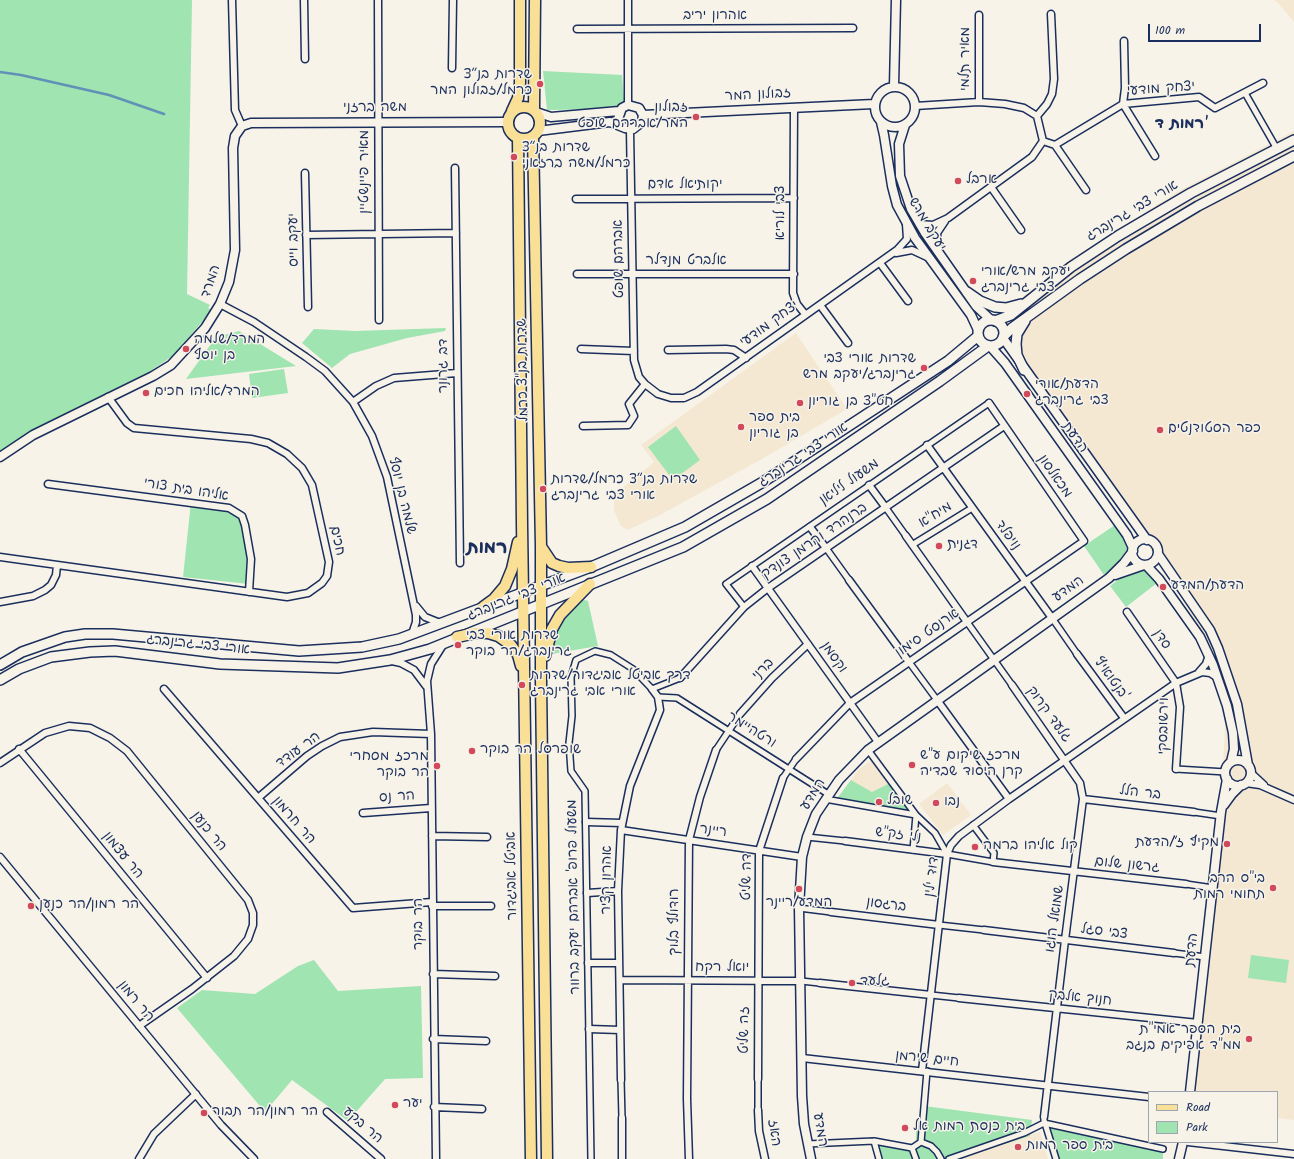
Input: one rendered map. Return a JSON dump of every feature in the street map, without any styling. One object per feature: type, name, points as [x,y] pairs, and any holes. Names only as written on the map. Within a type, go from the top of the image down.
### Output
[{"type":"main road","points":[[520,0],[520,83],[518,98],[507,122],[510,132],[518,138],[523,139],[536,134],[540,121],[535,111],[535,0]]},
{"type":"main road","points":[[512,111],[520,107],[535,111]]},
{"type":"main road","name":"שדרות בנ\"צ כרמל","points":[[536,134],[542,603]]},
{"type":"main road","name":"שדרות בנ\"צ כרמל","points":[[518,138],[523,592]]},
{"type":"main road","name":"אורי צבי גרינברג","points":[[993,320],[1007,318],[1071,267],[1118,236],[1191,193],[1294,140]]},
{"type":"main road","name":"אורי צבי גרינברג","points":[[1003,338],[1012,328],[1126,248],[1198,206],[1294,156]]},
{"type":"main road","points":[[967,292],[980,301],[995,307],[1011,307],[1029,300]]},
{"type":"main road","points":[[1024,370],[1017,355],[1016,340],[1020,328],[1032,314]]},
{"type":"main road","points":[[993,320],[1003,329],[1003,338],[998,344],[990,346],[982,342],[978,333],[984,322],[993,320]]},
{"type":"main road","name":"אורי צבי גרינברג","points":[[0,665],[22,652],[65,637],[86,634],[113,634],[299,651],[362,648],[412,635],[590,567],[685,527],[763,482],[948,361],[978,333]]},
{"type":"main road","name":"אורי צבי גרינברג","points":[[0,680],[19,669],[51,657],[90,652],[115,651],[220,664],[338,668],[405,657],[683,547],[767,499],[990,346]]},
{"type":"main road","points":[[483,607],[494,600],[505,586],[512,569],[522,524]]},
{"type":"main road","points":[[541,546],[549,559],[559,566],[568,568],[590,567]]},
{"type":"main road","points":[[541,681],[552,629],[567,606],[590,584]]},
{"type":"main road","name":"אביטל אביגדור","points":[[523,592],[531,1159]]},
{"type":"main road","points":[[542,603],[541,681],[547,1159]]},
{"type":"main road","points":[[457,637],[476,633],[488,633],[502,638],[511,645],[518,655],[524,678]]},
{"type":"street","points":[[232,0],[235,110],[242,126]]},
{"type":"street","points":[[304,0],[305,59]]},
{"type":"street","name":"מאיר פיינשטיין","points":[[378,0],[379,320]]},
{"type":"street","points":[[452,68],[453,0]]},
{"type":"street","points":[[628,0],[628,105]]},
{"type":"street","points":[[894,86],[896,0]]},
{"type":"street","points":[[919,224],[933,225],[948,218],[1032,157],[1043,141],[1038,116],[1052,94],[1054,79],[1051,14]]},
{"type":"street","name":"מאיר תלמי","points":[[979,15],[979,102]]},
{"type":"street","name":"אהרון יריב","points":[[577,29],[853,28]]},
{"type":"street","points":[[1124,41],[1125,88],[1123,104],[1155,156]]},
{"type":"street","name":"יצחק מודעי","points":[[1055,145],[1123,104],[1200,97],[1215,108],[1263,83]]},
{"type":"street","points":[[894,86],[906,90],[914,100],[915,106],[913,117],[905,125],[892,128],[881,122],[877,117],[874,104],[879,94],[883,90],[894,86]]},
{"type":"street","points":[[1245,92],[1277,149]]},
{"type":"street","points":[[915,106],[979,102],[1005,104],[1024,108],[1038,116]]},
{"type":"street","name":"זבולון המר","points":[[643,115],[874,104]]},
{"type":"street","points":[[535,111],[551,117],[620,111],[628,105],[636,106],[643,115],[640,126],[626,128],[610,122],[536,134]]},
{"type":"street","name":"צבי לוריא","points":[[794,108],[793,293],[797,304],[805,314]]},
{"type":"street","points":[[620,111],[618,119],[626,128]]},
{"type":"street","name":"משה ברזני","points":[[242,126],[251,123],[507,122]]},
{"type":"street","name":"יעקב מרש","points":[[881,122],[892,186],[897,205],[906,223],[971,315],[978,333]]},
{"type":"street","name":"יעקב מרש","points":[[905,125],[899,144],[900,176],[904,194],[919,224],[939,253],[982,313],[993,320]]},
{"type":"street","name":"המרד","points":[[0,457],[33,435],[153,376],[171,364],[205,328],[220,304],[229,282],[235,250],[233,148],[235,136],[242,126]]},
{"type":"street","name":"אברהם שופט","points":[[626,128],[631,198],[635,368],[644,384],[658,394]]},
{"type":"street","points":[[1043,141],[1055,145],[1086,190]]},
{"type":"street","name":"דב גרונר","points":[[455,168],[460,563]]},
{"type":"street","name":"יעקב וייס","points":[[305,173],[308,307]]},
{"type":"street","points":[[991,187],[1021,230]]},
{"type":"street","name":"יקותיאל אדם","points":[[576,199],[794,198]]},
{"type":"street","points":[[939,253],[936,242],[937,233],[948,218]]},
{"type":"street","name":"יצחק מודעי","points":[[658,394],[671,398],[684,398],[697,392],[805,314],[891,255],[905,241],[907,234],[906,223]]},
{"type":"street","points":[[306,235],[456,233]]},
{"type":"street","name":"יצחק מודעי","points":[[891,255],[912,250],[921,253],[931,260]]},
{"type":"street","points":[[880,263],[908,301]]},
{"type":"street","name":"אלברט מנדלר","points":[[577,274],[794,274]]},
{"type":"street","name":"שלמה בן יוסף","points":[[220,304],[254,322],[306,357],[325,371],[353,402],[372,436],[387,477],[416,622],[412,635]]},
{"type":"street","points":[[820,305],[848,343]]},
{"type":"street","name":"הדעת","points":[[1003,338],[1024,370],[1147,540]]},
{"type":"street","name":"הדעת","points":[[990,346],[1005,363],[1127,535],[1133,550]]},
{"type":"street","points":[[668,350],[726,348],[734,350],[746,358]]},
{"type":"street","points":[[581,349],[634,350]]},
{"type":"street","points":[[353,402],[376,386],[394,378],[457,373]]},
{"type":"street","points":[[583,426],[628,425],[634,416],[629,404],[644,384]]},
{"type":"street","name":"חכים","points":[[0,557],[287,596],[301,594],[316,589],[327,576],[329,562],[312,485],[302,468],[287,454],[268,443],[251,439],[134,428],[127,423],[108,397]]},
{"type":"street","name":"משעול ליליאן","points":[[744,607],[726,584],[869,484],[989,403],[1004,426]]},
{"type":"street","name":"ברנהרד והרמן צונדק","points":[[652,689],[680,678],[744,607],[768,588],[1004,426]]},
{"type":"street","name":"מכאלסון","points":[[1004,426],[1084,541]]},
{"type":"street","name":"נויפלד","points":[[927,445],[1052,618]]},
{"type":"street","name":"אליהו בית צורי","points":[[48,484],[229,508],[242,516],[245,524],[251,559],[249,592]]},
{"type":"street","points":[[869,484],[1012,685]]},
{"type":"street","name":"מיח\"א","points":[[912,545],[972,508]]},
{"type":"street","points":[[810,526],[1009,799]]},
{"type":"street","points":[[1226,775],[1234,749],[1232,733],[1219,679],[1200,636],[1180,607],[1145,565],[1137,561],[1133,550],[1137,543],[1147,540],[1156,545],[1158,554],[1210,630],[1218,648],[1237,704],[1250,769],[1243,784]]},
{"type":"street","name":"ארנסט סימון","points":[[796,759],[850,703],[1084,541]]},
{"type":"street","name":"המדע","points":[[811,1159],[807,1144],[802,1096],[799,908],[802,857],[807,837],[816,814],[826,797],[847,771],[868,750],[1109,578],[1124,564],[1133,550]]},
{"type":"street","points":[[1145,565],[1155,560],[1158,554]]},
{"type":"street","points":[[0,602],[32,596],[45,590],[51,585],[56,575],[57,565]]},
{"type":"street","name":"המדע","points":[[1109,578],[1145,565]]},
{"type":"street","name":"וקסמן","points":[[752,566],[878,742]]},
{"type":"street","name":"שלמה בן יוסף","points":[[412,599],[425,617],[441,623]]},
{"type":"street","name":"סדן","points":[[1127,612],[1176,683]]},
{"type":"street","points":[[1052,618],[1077,654]]},
{"type":"street","name":"הר בוקר","points":[[436,1159],[433,1040],[431,734],[428,690],[431,664],[446,642]]},
{"type":"street","name":"ברני","points":[[740,714],[772,678],[808,644]]},
{"type":"street","name":"משעול פרופ' אברהם יעקב ברוור","points":[[591,1159],[585,791],[571,771],[569,743],[572,716],[571,677],[576,660],[595,651],[610,655],[633,669],[652,689]]},
{"type":"street","name":"בנטואיץ'","points":[[1077,654],[1124,718]]},
{"type":"street","points":[[1199,672],[1207,661],[1209,654]]},
{"type":"street","name":"הר בוקר","points":[[390,660],[401,662],[414,670],[424,681],[428,690]]},
{"type":"street","points":[[1199,672],[1210,673],[1219,679]]},
{"type":"street","name":"דוד ילין","points":[[925,1071],[931,995],[947,854],[959,836],[1124,718],[1176,683],[1199,672]]},
{"type":"street","name":"וירשובסקי","points":[[1176,683],[1180,707],[1176,769]]},
{"type":"street","name":"גלעד קרוק","points":[[1012,685],[1065,759]]},
{"type":"street","name":"הר חרמון","points":[[164,689],[353,908],[432,904]]},
{"type":"street","points":[[652,689],[658,697]]},
{"type":"street","name":"ורטהיימר","points":[[658,697],[676,698],[789,769],[826,797]]},
{"type":"street","name":"אהרון קציר","points":[[621,1080],[618,891],[621,830],[630,786],[660,710],[658,697]]},
{"type":"street","points":[[716,750],[727,731],[740,714]]},
{"type":"street","name":"הר כנען","points":[[0,763],[45,733],[69,726],[90,728],[110,738],[127,751],[248,900],[253,913],[253,925],[248,939],[234,956],[207,978],[139,1026]]},
{"type":"street","name":"הר עודד","points":[[258,798],[307,756],[340,737],[373,732],[431,734]]},
{"type":"street","name":"הר עצמון","points":[[19,749],[207,978]]},
{"type":"street","name":"רודולף בלוך","points":[[689,1159],[687,1099],[689,840],[700,797],[716,750]]},
{"type":"street","points":[[868,750],[916,815],[935,833],[947,854],[993,862],[994,853],[973,826]]},
{"type":"street","points":[[783,778],[796,759]]},
{"type":"street","name":"שמואל הוגו","points":[[1044,1120],[1083,799],[1080,783],[1065,759]]},
{"type":"street","points":[[1231,762],[1242,761],[1268,789]]},
{"type":"street","points":[[1176,769],[1226,775],[1233,784],[1255,784],[1294,800]]},
{"type":"street","name":"הדעת","points":[[1190,1091],[1226,775]]},
{"type":"street","name":"דה שליט","points":[[759,981],[760,851],[783,778]]},
{"type":"street","name":"הדעת","points":[[1221,814],[1229,798],[1243,784]]},
{"type":"street","points":[[826,797],[916,815]]},
{"type":"street","name":"בר הלל","points":[[1083,799],[1194,812]]},
{"type":"street","name":"הר נס","points":[[364,813],[431,808]]},
{"type":"street","points":[[1194,812],[1221,814]]},
{"type":"street","points":[[913,850],[916,815]]},
{"type":"street","points":[[586,822],[622,823]]},
{"type":"street","name":"ריינר","points":[[621,830],[802,857]]},
{"type":"street","points":[[432,836],[487,837]]},
{"type":"street","points":[[807,837],[846,841]]},
{"type":"street","name":"נלי זק\"ש","points":[[846,841],[947,854]]},
{"type":"street","name":"הר רמון","points":[[0,857],[222,1125],[254,1159]]},
{"type":"street","name":"גרשון שלום","points":[[993,862],[1186,884]]},
{"type":"street","points":[[0,869],[6,864]]},
{"type":"street","points":[[1186,884],[1213,888]]},
{"type":"street","points":[[587,893],[618,891]]},
{"type":"street","points":[[432,904],[491,906]]},
{"type":"street","points":[[799,908],[830,912]]},
{"type":"street","name":"ברגסון","points":[[830,912],[939,925]]},
{"type":"street","points":[[939,925],[984,930]]},
{"type":"street","name":"צבי סגל","points":[[984,930],[1174,953]]},
{"type":"street","points":[[1174,953],[1205,957]]},
{"type":"street","points":[[588,963],[619,963]]},
{"type":"street","points":[[433,974],[495,976]]},
{"type":"street","name":"יואל רקח","points":[[620,980],[800,981]]},
{"type":"street","name":"זה שליט","points":[[758,1079],[759,981]]},
{"type":"street","points":[[800,981],[959,998]]},
{"type":"street","name":"חנוך אלבק","points":[[959,998],[1198,1023]]},
{"type":"street","points":[[589,1029],[620,1030]]},
{"type":"street","points":[[433,1040],[486,1041]]},
{"type":"street","name":"חיים שירמן","points":[[802,1058],[1148,1097]]},
{"type":"street","points":[[921,1142],[925,1071]]},
{"type":"street","points":[[758,1079],[758,1110]]},
{"type":"street","points":[[621,1080],[622,1159]]},
{"type":"street","points":[[139,1159],[154,1134],[196,1094]]},
{"type":"street","points":[[434,1107],[482,1109]]},
{"type":"street","name":"האז","points":[[758,1110],[759,1131],[765,1159]]},
{"type":"street","name":"הר בקע","points":[[327,1112],[381,1159]]},
{"type":"street","points":[[1044,1120],[1056,1159]]},
{"type":"street","points":[[949,1159],[1024,1133],[1044,1120],[1163,1149]]},
{"type":"street","points":[[807,1144],[874,1141],[912,1148],[921,1142]]},
{"type":"street","points":[[874,1141],[879,1159]]},
{"type":"street","points":[[921,1142],[931,1146],[937,1152],[940,1159]]},
{"type":"street","points":[[1179,1159],[1183,1143]]},
{"type":"street","points":[[1195,1143],[1284,1156],[1294,1154]]},
{"type":"street","points":[[912,1148],[916,1159]]},
{"type":"shaded area","points":[[1274,0],[1294,0],[1294,22],[1279,4]]},
{"type":"shaded area","points":[[1294,131],[1294,1120],[1278,1118],[1278,1091],[1185,1091],[1222,783],[1226,711],[1216,663],[1205,637],[1156,557],[1001,336],[1001,329],[1008,309],[1068,261],[1177,192]]},
{"type":"shaded area","name":"בית ספר בן גוריון","points":[[796,333],[847,409],[762,459],[660,515],[628,530],[621,526],[614,511],[614,495],[654,462],[641,445]]},
{"type":"shaded area","points":[[872,760],[890,783],[872,792],[851,780],[859,769]]},
{"type":"shaded area","points":[[947,783],[971,815],[943,835],[919,804]]},
{"type":"shaded area","name":"בית ספר רמות","points":[[1040,1132],[1048,1159],[955,1159],[964,1156]]},
{"type":"green space","points":[[0,0],[192,0],[187,294],[210,305],[208,308],[212,310],[174,355],[149,372],[72,410],[0,453]]},
{"type":"green space","points":[[543,71],[622,75],[624,101],[617,109],[547,110]]},
{"type":"green space","points":[[446,328],[445,331],[407,338],[350,354],[332,368],[302,343],[314,329],[355,331]]},
{"type":"green space","points":[[239,331],[296,366],[186,379],[216,337]]},
{"type":"green space","points":[[284,369],[288,393],[252,398],[249,374]]},
{"type":"green space","points":[[676,426],[700,460],[673,480],[648,447]]},
{"type":"green space","points":[[191,502],[242,516],[251,559],[249,584],[183,577]]},
{"type":"green space","points":[[1115,525],[1128,543],[1128,549],[1122,562],[1104,575],[1084,546]]},
{"type":"green space","points":[[1141,569],[1148,571],[1157,583],[1126,607],[1110,586],[1128,572]]},
{"type":"green space","points":[[576,597],[588,601],[598,646],[546,655],[548,642]]},
{"type":"green space","points":[[851,780],[872,792],[890,783],[916,815],[835,801]]},
{"type":"green space","points":[[1251,955],[1289,960],[1286,983],[1248,978]]},
{"type":"green space","points":[[314,960],[338,991],[421,986],[423,1078],[385,1079],[348,1121],[292,1080],[265,1112],[177,1008],[202,990],[255,994],[298,966]]},
{"type":"green space","points":[[924,1106],[1032,1120],[1030,1136],[955,1159],[880,1159],[874,1141],[916,1144],[916,1119],[923,1119]]},
{"type":"green space","points":[[1044,1123],[1163,1149],[1163,1159],[1058,1159]]},
{"type":"waterway","points":[[0,72],[21,75],[109,95],[164,114]]},
{"type":"place","name":"שדרות בנ״צ כרמל/זבולון המר","points":[[540,84]]},
{"type":"place","name":"זבולון המר/אברהם שופט","points":[[696,117]]},
{"type":"place","name":"שדרות בנ״צ כרמל/משה ברזאני","points":[[514,157]]},
{"type":"place","name":"ארבל","points":[[958,181]]},
{"type":"place","name":"יעקב מרש/אורי צבי גרינברג","points":[[973,281]]},
{"type":"place","name":"המרד/שלמה בן יוסף","points":[[186,349]]},
{"type":"place","name":"שדרות אורי צבי גרינברג/יעקב מרש","points":[[924,368]]},
{"type":"place","name":"המרד/אליהו חכים","points":[[146,393]]},
{"type":"place","name":"הדעת/אורי צבי גרינברג","points":[[1027,394]]},
{"type":"place","name":"חט\"צ בן גוריון","points":[[800,403]]},
{"type":"place","name":"בית ספר בן גוריון","points":[[741,427]]},
{"type":"place","name":"כפר הסטודנטים","points":[[1160,430]]},
{"type":"place","name":"שדרות בנ״צ כרמל/שדרות אורי צבי גרינברג","points":[[543,489]]},
{"type":"place","name":"דגנית","points":[[939,546]]},
{"type":"place","name":"הדעת/המדע","points":[[1163,587]]},
{"type":"place","name":"שדרות אורי צבי גרינברג/הר בוקר","points":[[458,645]]},
{"type":"place","name":"דרך אביטל אביגדור/שדרות אורי אבי גרינברג","points":[[522,685]]},
{"type":"place","name":"שופרסל הר בוקר","points":[[472,751]]},
{"type":"place","name":"מרכז שיקום ע\"ש קרן היסוד שבדיה","points":[[912,765]]},
{"type":"place","name":"מרכז מסחרי הר בוקר","points":[[437,766]]},
{"type":"place","name":"שובל","points":[[879,802]]},
{"type":"place","name":"נבו","points":[[936,803]]},
{"type":"place","name":"מקיף ז׳/הדעת","points":[[1227,844]]},
{"type":"place","name":"קול אליהו ברמה","points":[[975,847]]},
{"type":"place","name":"בי\"ס הרב תחומי רמות","points":[[1273,888]]},
{"type":"place","name":"המדע/ריינר","points":[[799,889]]},
{"type":"place","name":"הר רמון/הר כנען","points":[[31,906]]},
{"type":"place","name":"גלעד","points":[[852,983]]},
{"type":"place","name":"בית הספר אמי\"ת ממ\"ד אפיקים בנגב","points":[[1249,1039]]},
{"type":"place","name":"יער","points":[[395,1105]]},
{"type":"place","name":"הר רמון/הר תבור","points":[[204,1113]]},
{"type":"place","name":"בית כנסת רמות אל","points":[[905,1128]]},
{"type":"place","name":"בית ספר רמות","points":[[1018,1147]]},
{"type":"district","name":"רמות ד'","points":[[1181,125]]},
{"type":"district","name":"רמות","points":[[487,550]]}]
